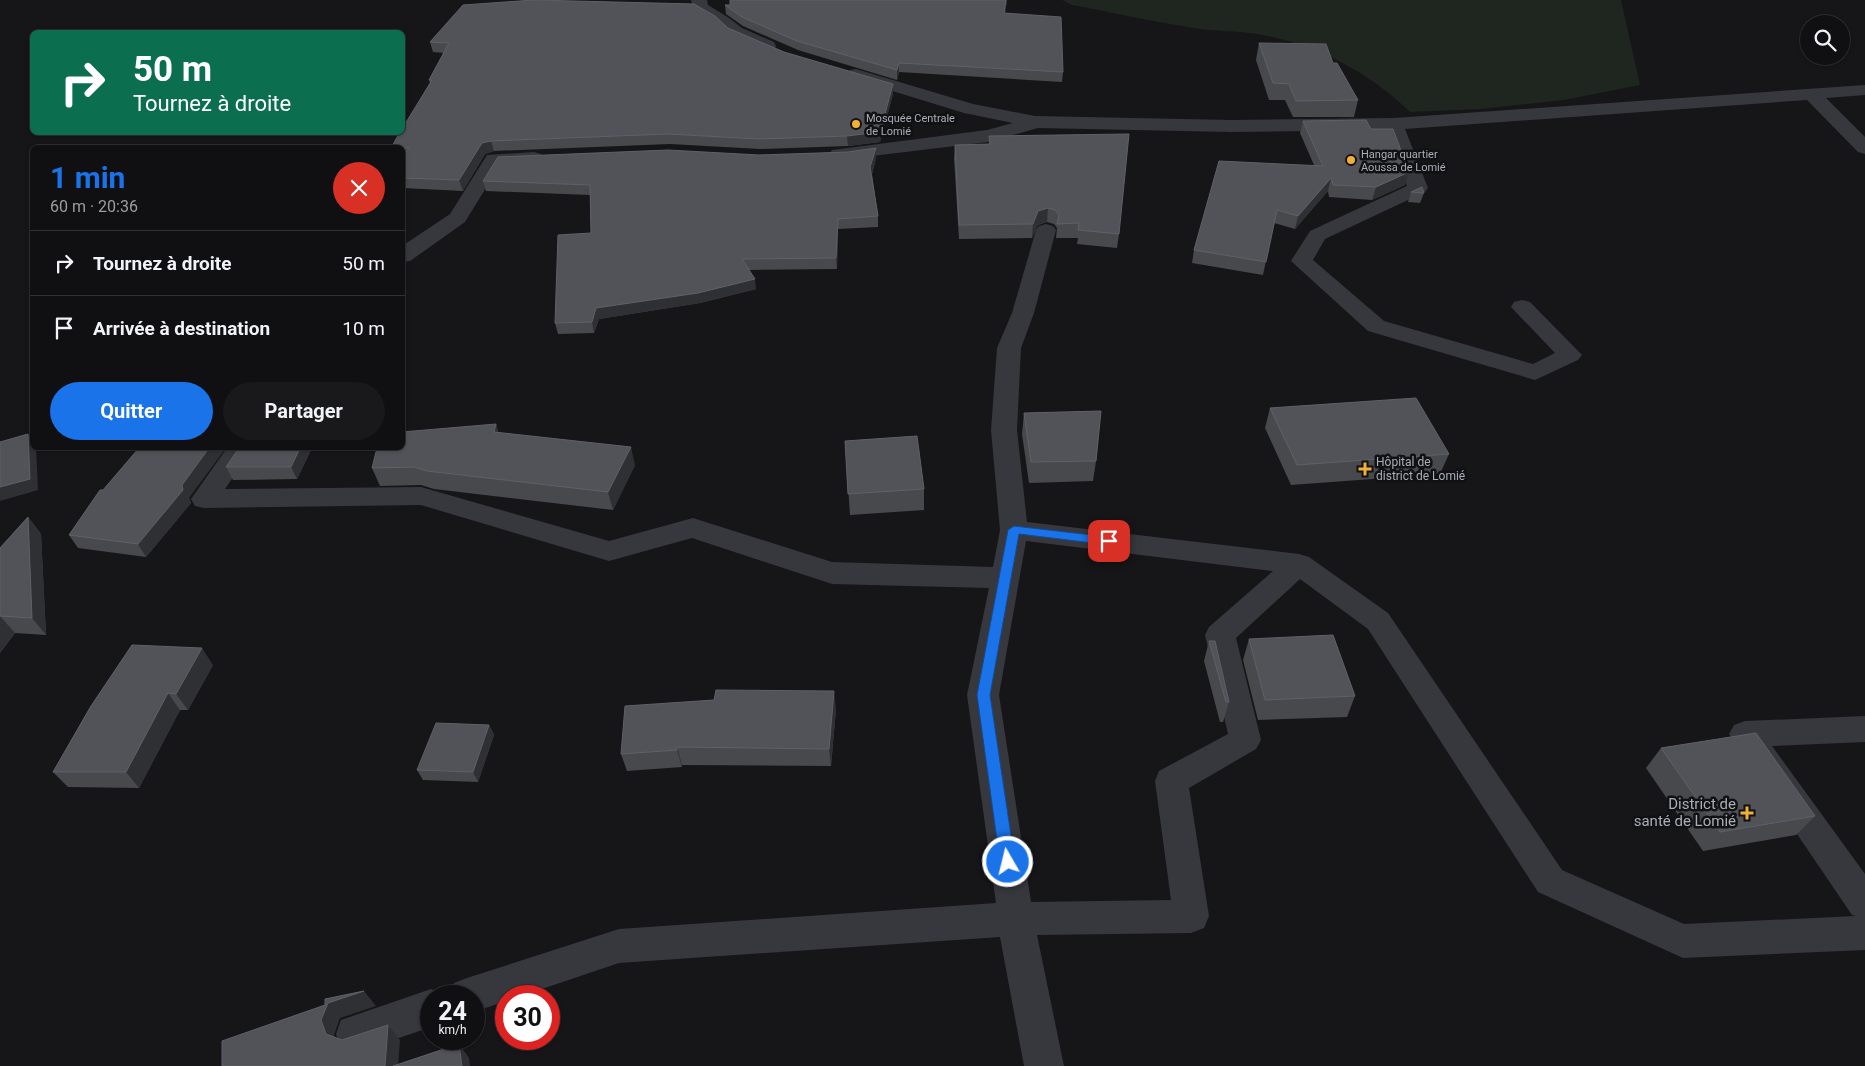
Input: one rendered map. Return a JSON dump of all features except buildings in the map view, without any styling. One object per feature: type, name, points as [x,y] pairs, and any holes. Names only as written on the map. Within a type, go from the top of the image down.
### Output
[{"type":"street","points":[[699,0],[700,7],[723,21],[736,32],[784,53]]},
{"type":"street","points":[[836,68],[970,109],[1035,122],[1231,126],[1394,124],[1865,90]]},
{"type":"street","points":[[1812,94],[1865,148]]},
{"type":"street","points":[[818,155],[857,153],[979,137],[1035,122]]},
{"type":"street","points":[[1394,124],[1418,188],[1317,235],[1302,261],[1376,326],[1535,372],[1570,355],[1522,307]]},
{"type":"street","points":[[405,254],[458,218],[494,160],[552,157]]},
{"type":"street","points":[[1044,1066],[1021,953],[983,695],[1014,530],[1004,430],[1009,348],[1023,313],[1046,230]]},
{"type":"street","points":[[239,450],[204,499],[421,496],[609,551],[694,528],[832,573],[1006,578]]},
{"type":"street","points":[[1014,530],[1299,564],[1378,621],[1550,881],[1682,941],[1865,933]]},
{"type":"street","points":[[485,990],[619,946],[1016,919],[1191,916],[1171,781],[1245,740],[1220,635],[1299,564]]},
{"type":"street","points":[[1865,729],[1745,734],[1865,903]]},
{"type":"street","points":[[355,1034],[420,1012]]},
{"type":"shaded area","points":[[1062,0],[1621,0],[1640,85],[1564,100],[1481,109],[1410,112],[1362,74],[1306,47],[1257,34],[1198,29],[1072,5]]},
{"type":"place","name":"Mosquée Centrale de Lomié","points":[[856,124]]},
{"type":"place","name":"Hangar quartier Aoussa de Lomié","points":[[1351,160]]},
{"type":"place","name":"Hôpital de district de Lomié","points":[[1365,469]]},
{"type":"place","name":"District de santé de Lomié","points":[[1747,813]]},
{"type":"route","points":[[1008,862],[983,695],[1014,530],[1109,541]]}]
